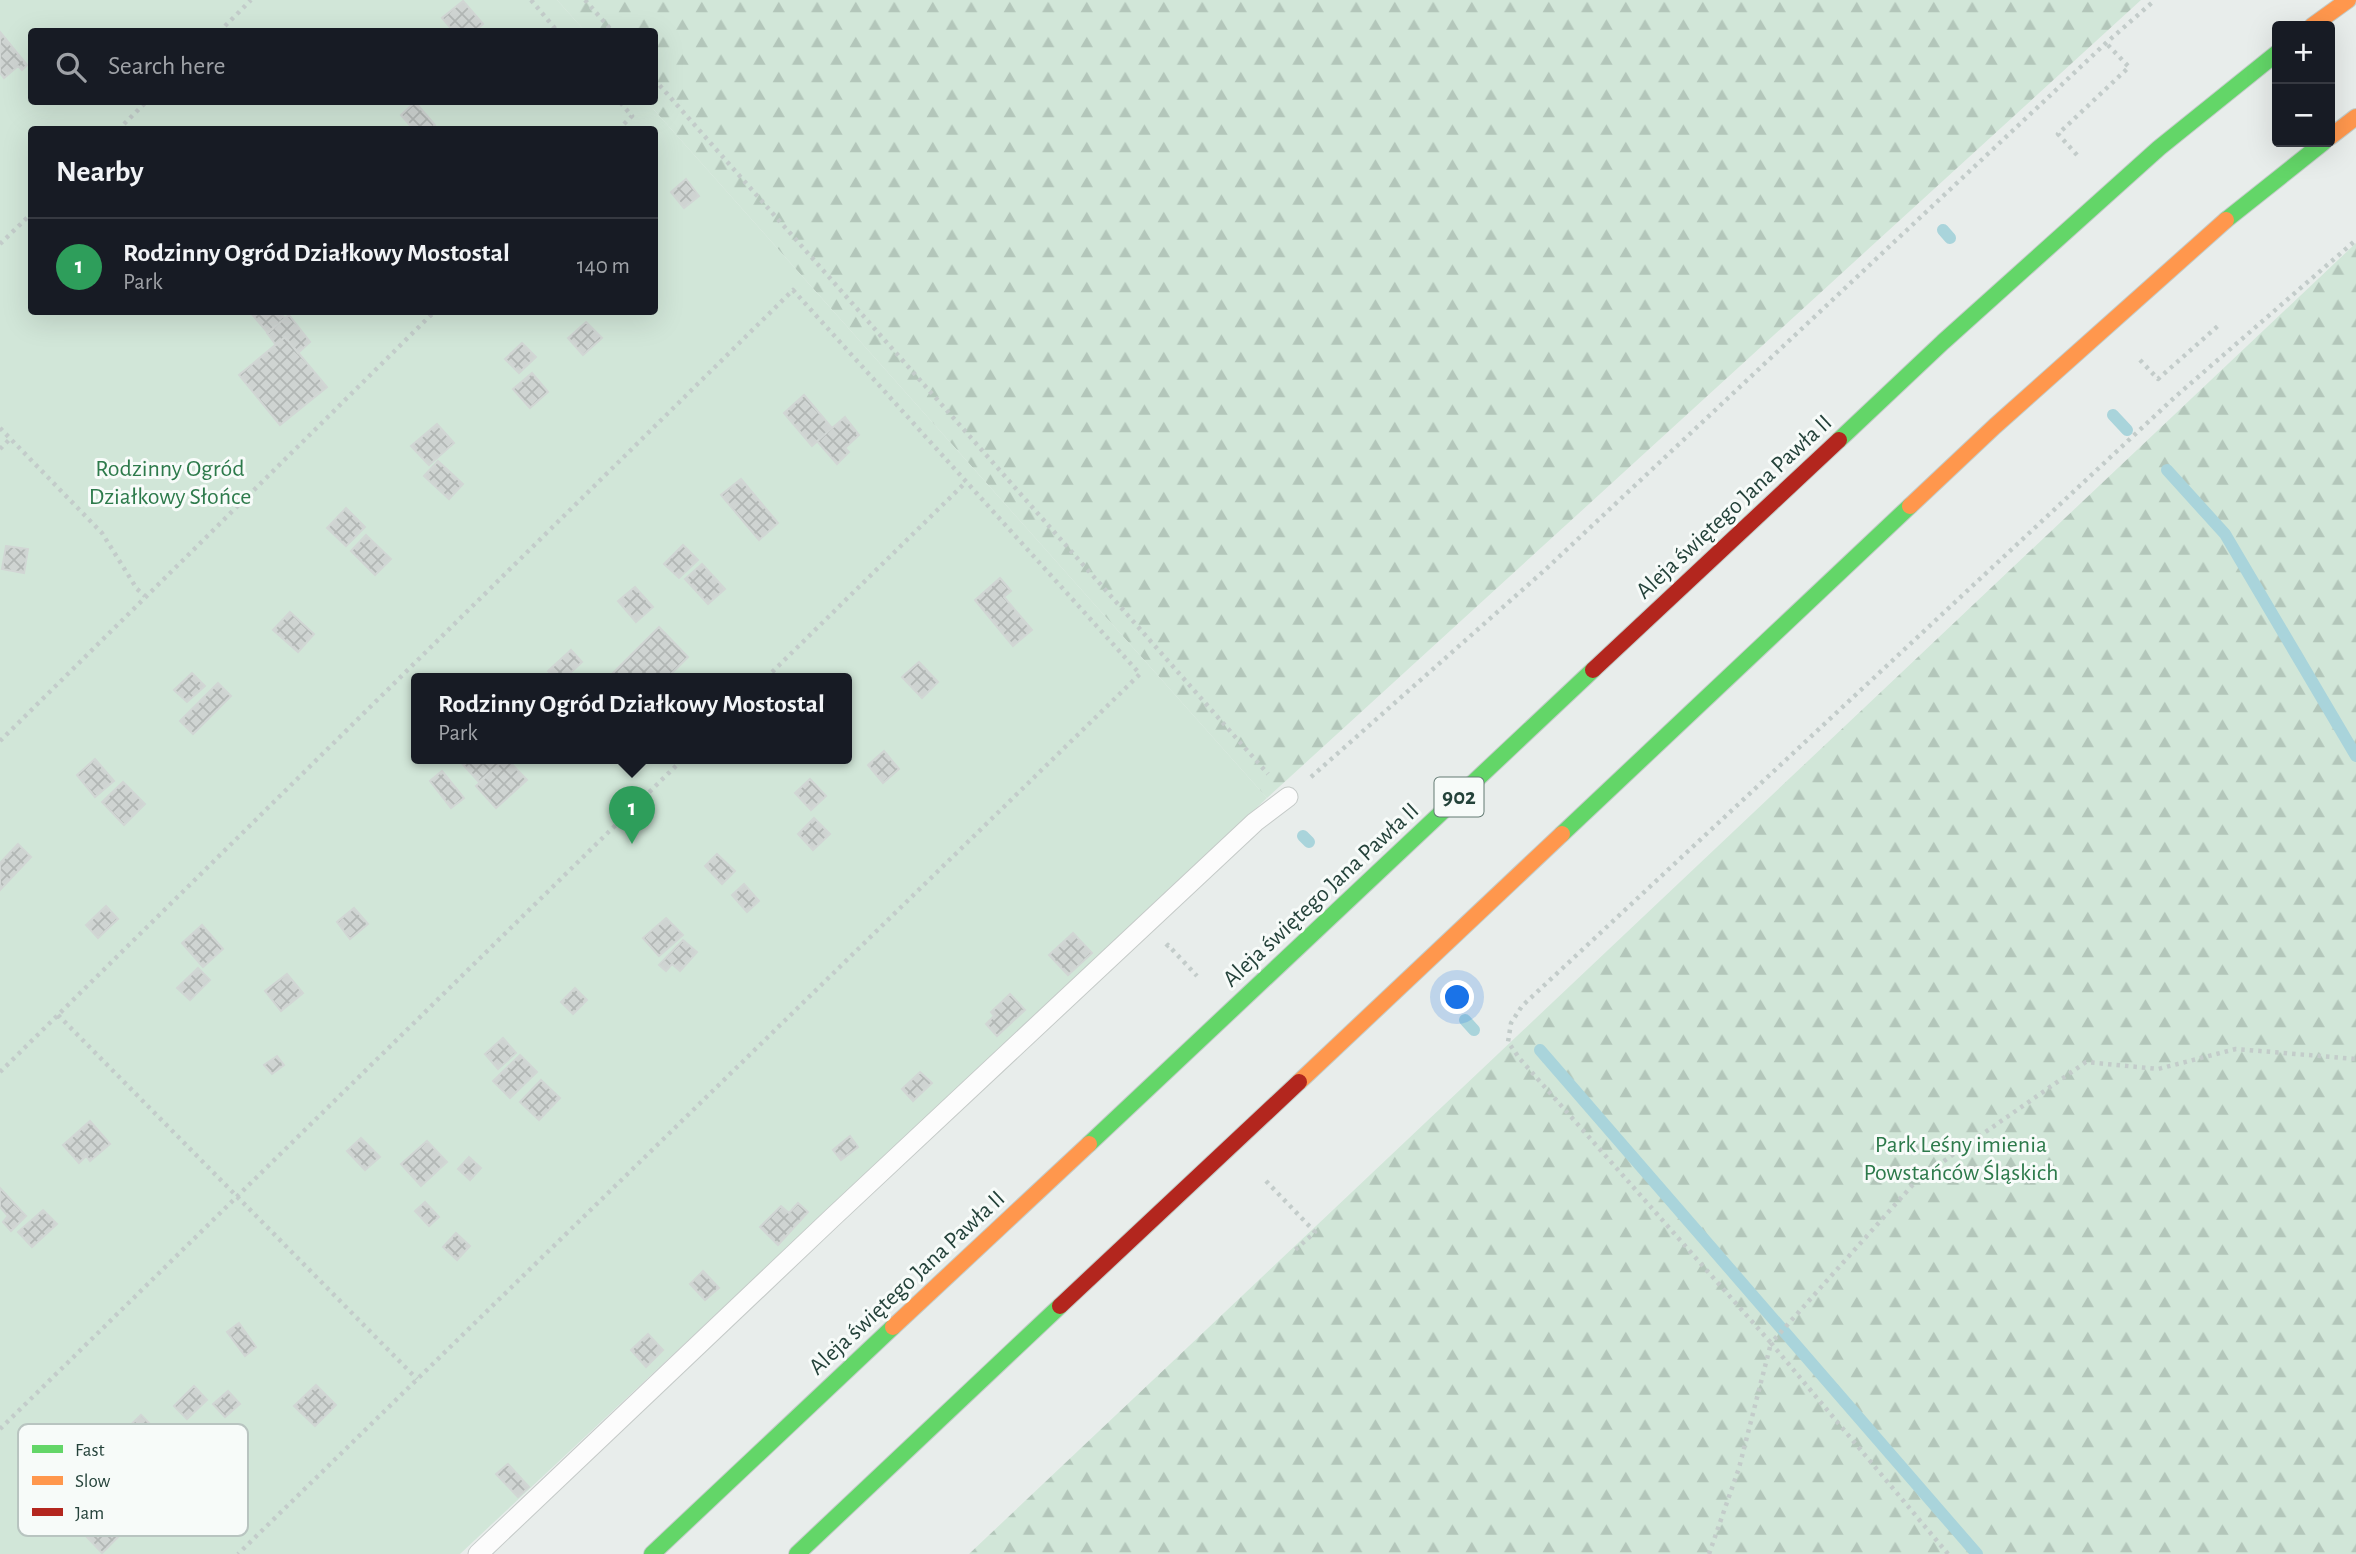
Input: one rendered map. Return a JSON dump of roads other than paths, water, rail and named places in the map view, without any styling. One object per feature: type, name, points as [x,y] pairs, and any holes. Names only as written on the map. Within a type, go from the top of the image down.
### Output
[{"type":"main road","points":[[2319,21],[2348,0]]},
{"type":"main road","name":"Aleja świętego Jana Pawła II","points":[[652,1554],[1943,342],[2160,148],[2272,57]]},
{"type":"main road","points":[[2335,133],[2356,117]]},
{"type":"main road","points":[[797,1554],[1995,426],[2217,226],[2318,147]]},
{"type":"lane","points":[[478,1554],[1245,831],[1289,797]]},
{"type":"waterway","points":[[1943,230],[1950,238]]},
{"type":"waterway","points":[[2113,415],[2127,430]]},
{"type":"waterway","points":[[2167,470],[2225,534],[2356,756]]},
{"type":"waterway","points":[[1303,836],[1309,842]]},
{"type":"waterway","points":[[1465,1020],[1474,1030]]},
{"type":"waterway","points":[[1540,1050],[1977,1554]]},
{"type":"place","name":"Rodzinny Ogród Działkowy Mostostal","points":[[632,844]]},
{"type":"park label","name":"Rodzinny Ogród Działkowy Słońce","points":[[170,483]]},
{"type":"park label","name":"Park Leśny imienia Powstańców Śląskich","points":[[1961,1159]]}]
